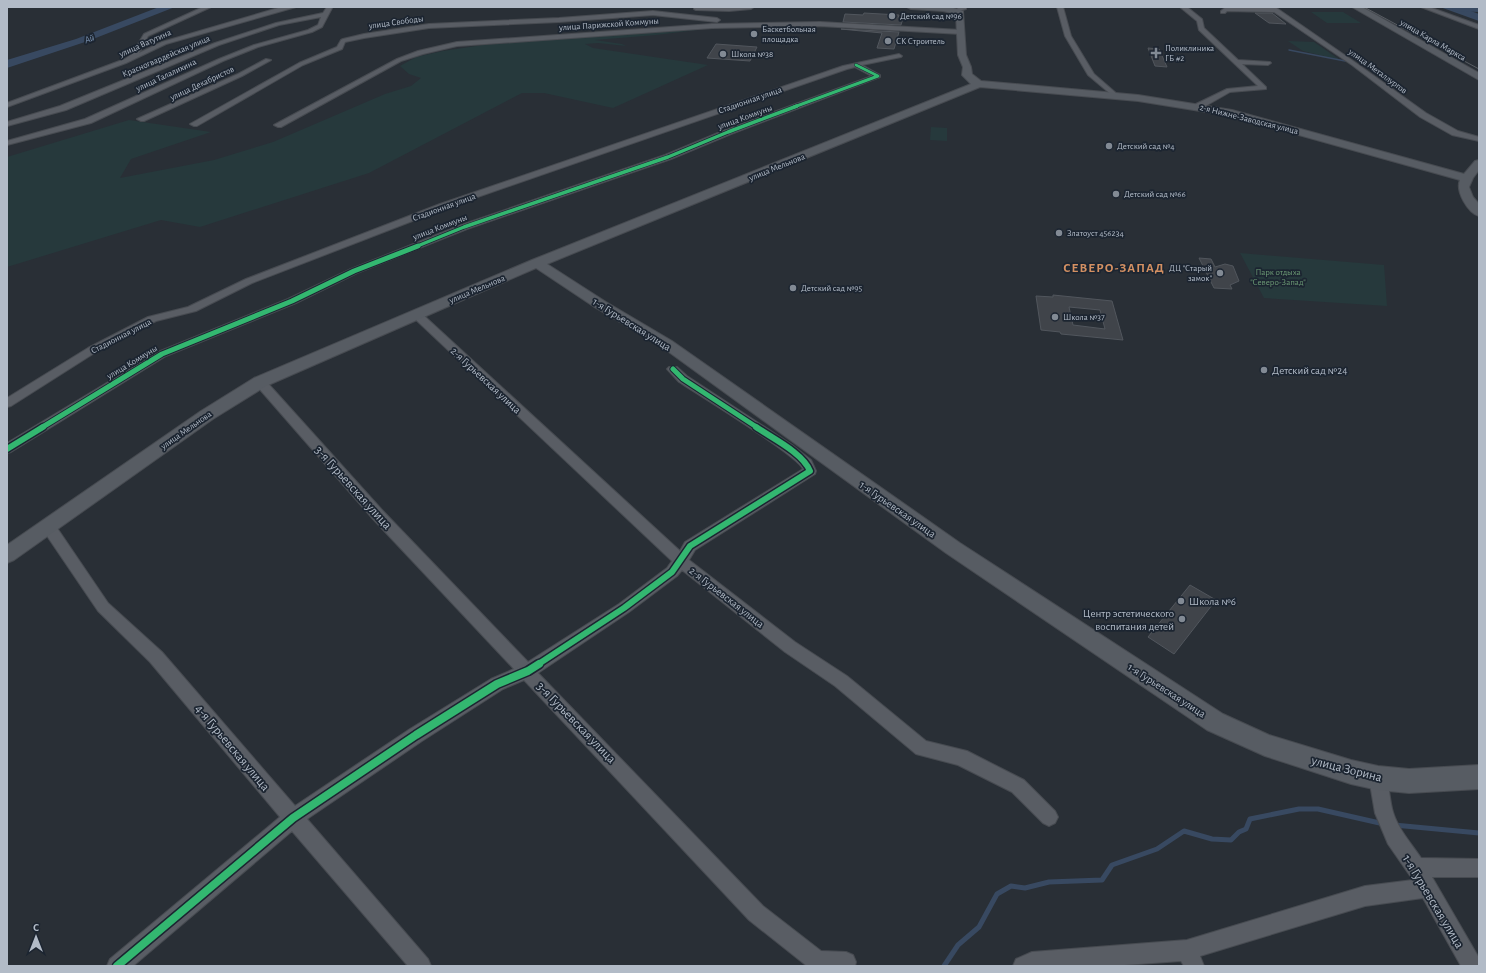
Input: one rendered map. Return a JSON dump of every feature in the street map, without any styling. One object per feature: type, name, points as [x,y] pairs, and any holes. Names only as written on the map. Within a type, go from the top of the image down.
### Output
[{"type":"main road","points":[[911,7],[960,9],[962,55],[967,67],[967,75],[973,81],[980,84]]},
{"type":"main road","name":"улица Карла Маркса","points":[[1356,7],[1479,77]]},
{"type":"main road","name":"2-я Нижне-Заводская улица","points":[[980,84],[1116,95],[1199,106],[1232,113],[1465,178]]},
{"type":"main road","name":"улица Мельнова","points":[[7,555],[207,415],[260,382],[537,263],[980,84]]},
{"type":"main road","points":[[1479,164],[1465,178],[1463,187],[1474,201],[1479,212]]},
{"type":"main road","name":"1-я Гурьевская улица","points":[[537,263],[601,305],[667,344],[953,548],[1159,686],[1215,722],[1265,745]]},
{"type":"main road","name":"улица Зорина","points":[[1265,745],[1351,772],[1378,778],[1409,780],[1479,777]]},
{"type":"street","points":[[124,62],[134,55],[146,35],[208,7]]},
{"type":"street","name":"улица Ватутина","points":[[7,105],[124,62],[164,43],[189,34],[280,9],[293,7]]},
{"type":"street","points":[[325,14],[330,7]]},
{"type":"street","points":[[696,8],[728,9],[751,7]]},
{"type":"street","points":[[1060,7],[1068,36],[1091,74],[1116,95]]},
{"type":"street","points":[[1183,7],[1200,20],[1201,29],[1264,88],[1229,90],[1199,106]]},
{"type":"street","points":[[1260,7],[1274,9]]},
{"type":"street","points":[[1424,7],[1478,27]]},
{"type":"street","points":[[1223,12],[1226,9],[1274,9]]},
{"type":"street","name":"улица Металлургов","points":[[1274,9],[1423,114],[1455,133],[1479,140]]},
{"type":"street","name":"улица Свободы","points":[[194,124],[301,64],[340,48],[343,40],[385,32],[430,26],[559,20],[653,13],[721,21],[790,25]]},
{"type":"street","name":"Красногвардейская улица","points":[[7,124],[63,108],[231,39],[278,24],[325,14]]},
{"type":"street","name":"улица Талалихина","points":[[7,143],[88,121],[221,60],[256,46],[310,31],[320,26],[325,14]]},
{"type":"street","name":"улица Парижской Коммуны","points":[[278,125],[412,54],[433,48],[457,44],[712,26],[820,24],[961,32]]},
{"type":"street","name":"Стадионная улица","points":[[7,403],[92,350],[152,319],[192,308],[249,281],[443,206],[845,67],[899,56]]},
{"type":"street","name":"улица Декабристов","points":[[141,119],[240,75],[268,60]]},
{"type":"street","points":[[1235,62],[1268,63]]},
{"type":"street","name":"улица Коммуны","points":[[7,449],[162,354],[292,301],[354,271],[464,227],[668,158],[728,132],[878,76],[856,64]]},
{"type":"street","points":[[240,75],[254,75]]},
{"type":"street","points":[[266,76],[276,78]]},
{"type":"street","name":"2-я Гурьевская улица","points":[[417,315],[681,561],[790,647],[841,680],[922,748],[961,757],[1018,786],[1049,817]]},
{"type":"street","points":[[117,966],[293,818],[416,735],[497,684],[528,671],[624,608],[672,572],[690,546],[702,537],[810,471],[807,463],[788,448],[683,379],[673,369]]},
{"type":"street","name":"3-я Гурьевская улица","points":[[260,382],[378,515],[528,671],[756,913],[817,961],[846,962]]},
{"type":"street","name":"4-я Гурьевская улица","points":[[48,526],[103,607],[156,657],[421,966]]},
{"type":"street","name":"1-я Гурьевская улица","points":[[1378,778],[1384,813],[1395,837],[1428,888],[1472,966]]},
{"type":"street","points":[[1416,868],[1479,868]]},
{"type":"street","points":[[1028,964],[1190,958],[1365,896],[1428,888]]},
{"type":"green space","points":[[1311,12],[1343,12],[1361,23],[1327,23]]},
{"type":"green space","points":[[697,30],[595,40],[622,44],[626,46],[598,43],[585,44],[593,48],[708,65],[613,108],[544,93],[522,93],[369,173],[200,227],[161,220],[7,267],[7,157],[129,120],[211,132],[131,159],[120,178],[214,160],[273,142],[385,94],[411,86],[421,78],[409,74],[400,66],[416,57],[483,45],[665,31]]},
{"type":"green space","points":[[1288,41],[1314,42],[1340,60],[1303,51]]},
{"type":"green space","points":[[931,127],[947,128],[947,141],[930,140]]},
{"type":"green space","name":"Парк отдыха \"Северо-Запад\"","points":[[1240,253],[1384,265],[1387,306],[1264,298]]},
{"type":"water","points":[[159,7],[175,7],[88,41],[7,68],[7,60],[76,39]]},
{"type":"water","points":[[1440,7],[1460,7],[1479,14],[1479,21]]},
{"type":"building","points":[[864,13],[899,15],[898,18],[903,18],[901,25],[843,22],[845,14],[863,15]]},
{"type":"building","points":[[1255,13],[1272,13],[1286,24],[1269,23]]},
{"type":"building","name":"СК Строитель","points":[[841,29],[899,32],[894,49],[877,48],[882,33]]},
{"type":"building","name":"Школа №38","points":[[716,44],[757,47],[750,61],[707,58]]},
{"type":"building","points":[[1148,48],[1159,49],[1167,67],[1155,66]]},
{"type":"building","name":"ДЦ \"Старый замок\"","points":[[1199,258],[1211,259],[1215,267],[1225,264],[1233,266],[1239,281],[1230,285],[1232,289],[1214,288]]},
{"type":"building","name":"Школа №37","points":[[1053,295],[1112,301],[1123,340],[1061,334],[1060,332],[1041,330],[1036,296],[1053,297]],"holes":[[[1069,307],[1100,310],[1105,329],[1073,325]]]},
{"type":"building","name":"Центр эстетического воспитания детей","points":[[1190,585],[1216,600],[1174,654],[1148,637]]},
{"type":"waterway","name":"Ай","points":[[1456,8],[1479,9]]},
{"type":"waterway","points":[[1289,50],[1345,61]]},
{"type":"waterway","points":[[944,966],[958,945],[979,927],[997,894],[1011,886],[1025,888],[1049,882],[1102,880],[1112,865],[1157,849],[1184,831],[1212,839],[1231,840],[1239,832],[1246,829],[1250,819],[1299,809],[1318,809],[1384,824]]},
{"type":"waterway","points":[[1394,825],[1479,833]]},
{"type":"tram line","points":[[1364,7],[1479,69]]},
{"type":"cycle path","points":[[7,449],[162,354],[292,301],[354,271],[464,227],[668,157],[728,132],[878,76],[856,65]]},
{"type":"cycle path","points":[[117,966],[293,818],[416,735],[497,684],[528,671],[624,608],[672,572],[690,546],[810,471],[807,463],[788,448],[683,379],[673,369]]},
{"type":"place","name":"Детский сад №96","points":[[892,16]]},
{"type":"place","name":"Баскетбольная площадка","points":[[754,34]]},
{"type":"place","name":"СК Строитель","points":[[888,41]]},
{"type":"place","name":"Поликлиника ГБ #2","points":[[1156,53]]},
{"type":"place","name":"Школа №38","points":[[723,54]]},
{"type":"place","name":"Детский сад №4","points":[[1109,146]]},
{"type":"place","name":"Детский сад №66","points":[[1116,194]]},
{"type":"place","name":"Златоуст 456234","points":[[1059,233]]},
{"type":"place","name":"ДЦ \"Старый замок\"","points":[[1220,273]]},
{"type":"place","name":"Детский сад №95","points":[[793,288]]},
{"type":"place","name":"Школа №37","points":[[1055,317]]},
{"type":"place","name":"Детский сад №24","points":[[1264,370]]},
{"type":"place","name":"Школа №6","points":[[1181,601]]},
{"type":"place","name":"Центр эстетического воспитания детей","points":[[1182,619]]},
{"type":"district","name":"СЕВЕРО-ЗАПАД","points":[[1114,267]]}]
